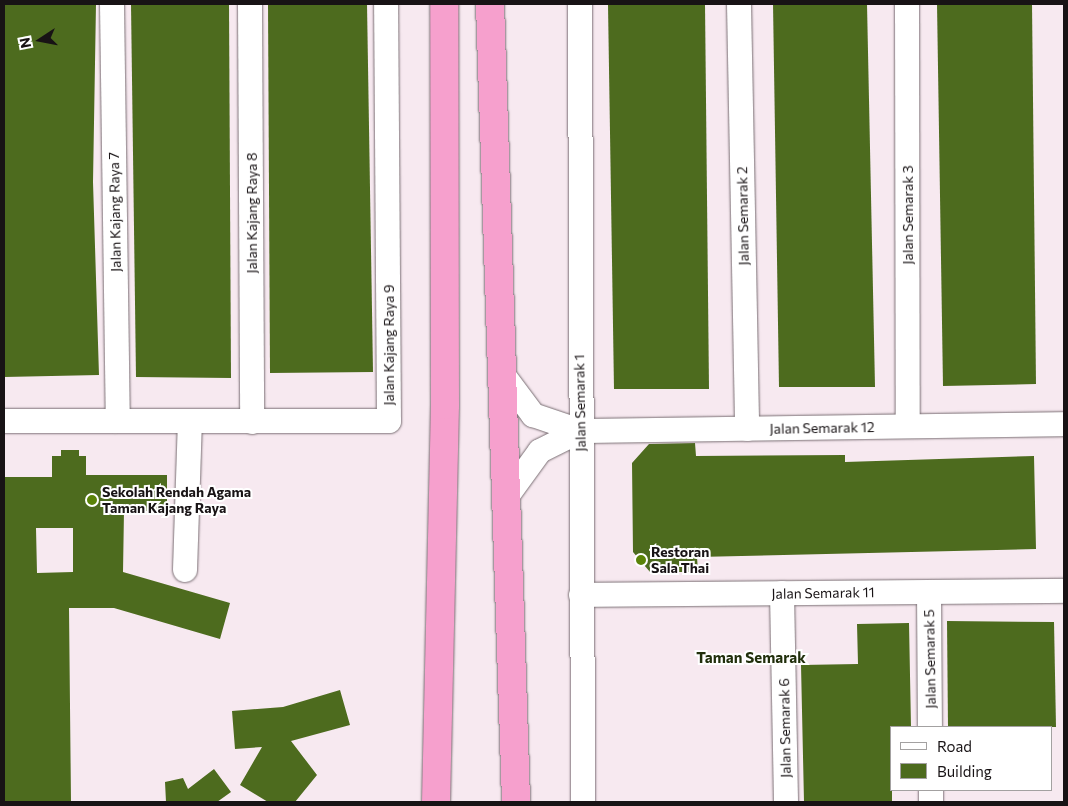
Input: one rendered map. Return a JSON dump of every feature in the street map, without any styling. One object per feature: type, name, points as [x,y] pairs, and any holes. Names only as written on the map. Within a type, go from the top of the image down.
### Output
[{"type":"highway","points":[[436,802],[445,405],[444,4]]},
{"type":"highway","points":[[490,4],[508,495],[516,802]]},
{"type":"street","name":"Jalan Kajang Raya 7","points":[[112,4],[118,421]]},
{"type":"street","name":"Jalan Kajang Raya 8","points":[[250,4],[252,422]]},
{"type":"street","name":"Jalan Kajang Raya 9","points":[[4,421],[390,421],[386,4]]},
{"type":"street","name":"Jalan Semarak 1","points":[[580,4],[580,431],[583,802]]},
{"type":"street","name":"Jalan Semarak 2","points":[[739,4],[747,429]]},
{"type":"street","name":"Jalan Semarak 3","points":[[907,4],[908,426]]},
{"type":"street","name":"Jalan Semarak 12","points":[[502,372],[533,415],[580,431],[1064,424]]},
{"type":"street","points":[[185,570],[190,421]]},
{"type":"street","name":"Jalan Semarak 12","points":[[508,495],[540,451],[580,431]]},
{"type":"street","name":"Jalan Semarak 11","points":[[581,595],[1064,591]]},
{"type":"street","name":"Jalan Semarak 5","points":[[929,592],[930,726]]},
{"type":"street","name":"Jalan Semarak 6","points":[[782,593],[786,802]]},
{"type":"building","points":[[4,4],[96,4],[93,182],[99,375],[4,377]]},
{"type":"building","points":[[131,4],[229,4],[231,378],[136,377]]},
{"type":"building","points":[[268,4],[367,4],[373,372],[270,373]]},
{"type":"building","points":[[608,4],[705,4],[709,389],[614,389]]},
{"type":"building","points":[[773,4],[867,4],[875,387],[779,387]]},
{"type":"building","points":[[937,4],[1032,4],[1036,384],[943,386]]},
{"type":"building","points":[[695,443],[696,456],[845,455],[845,462],[1034,456],[1036,549],[697,557],[698,572],[650,572],[633,552],[632,463],[649,444]]},
{"type":"building","points":[[61,450],[79,450],[79,456],[86,456],[86,475],[167,475],[167,511],[124,511],[123,572],[230,603],[220,639],[114,608],[69,608],[71,802],[4,802],[4,477],[52,477],[52,456],[61,456]],"holes":[[[36,528],[73,528],[73,572],[37,573]]]},
{"type":"building","points":[[947,621],[1054,622],[1056,727],[948,726]]},
{"type":"building","points":[[909,623],[911,726],[890,726],[890,791],[892,791],[892,802],[804,802],[801,665],[858,664],[857,624]]},
{"type":"building","points":[[340,690],[350,725],[291,741],[317,775],[295,802],[268,802],[240,785],[262,747],[235,749],[232,711],[283,707]]},
{"type":"building","points":[[214,769],[231,792],[217,802],[166,802],[165,782],[183,778],[188,789]]},
{"type":"place","name":"Sekolah Rendah Agama Taman Kajang Raya","points":[[92,500]]},
{"type":"place","name":"Restoran Sala Thai","points":[[641,560]]},
{"type":"district","name":"Taman Semarak","points":[[751,658]]}]
